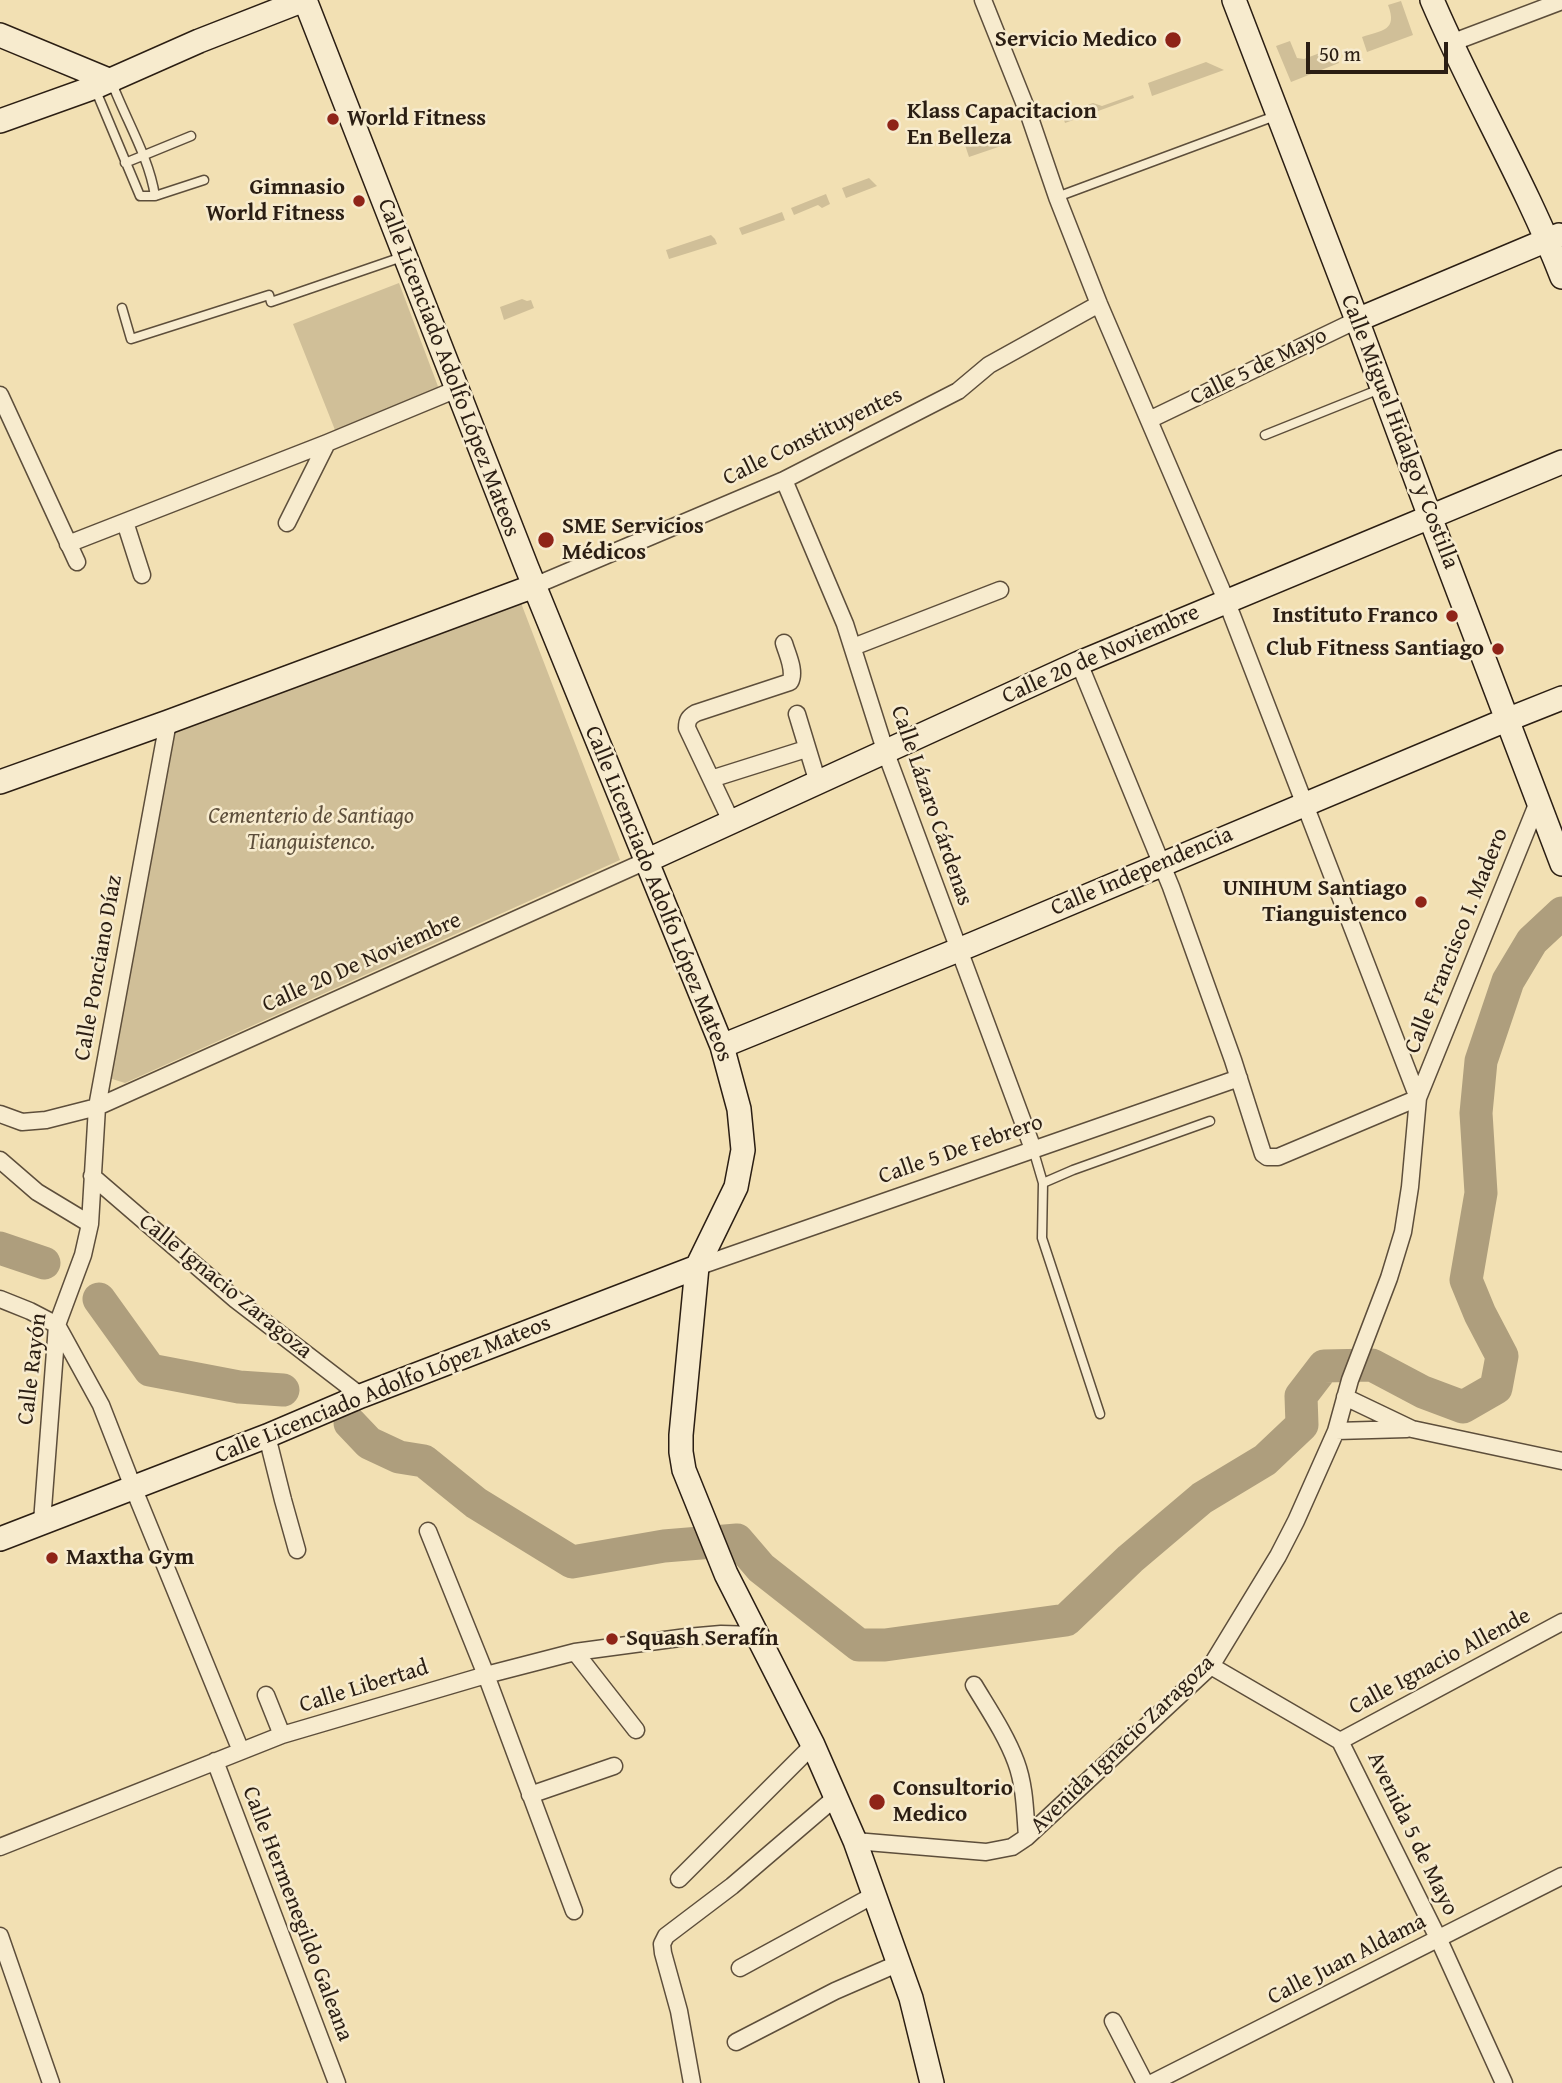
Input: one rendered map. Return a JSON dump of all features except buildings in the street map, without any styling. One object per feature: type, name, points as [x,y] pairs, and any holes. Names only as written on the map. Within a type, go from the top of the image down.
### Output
[{"type":"main road","points":[[0,121],[103,84],[199,41],[304,0]]},
{"type":"main road","name":"Calle Licenciado Adolfo López Mateos","points":[[132,1487],[698,1267],[736,1187],[743,1150],[739,1109],[722,1046],[534,586],[304,0]]},
{"type":"main road","name":"Calle Miguel Hidalgo y Costilla","points":[[1234,0],[1562,864]]},
{"type":"main road","points":[[1432,0],[1451,43],[1555,237],[1562,277]]},
{"type":"main road","points":[[0,35],[103,84]]},
{"type":"main road","name":"Calle 5 de Mayo","points":[[1357,320],[1555,237]]},
{"type":"main road","name":"Calle 20 de Noviembre","points":[[646,861],[1079,663],[1562,462]]},
{"type":"main road","points":[[0,782],[534,586]]},
{"type":"main road","name":"Calle Independencia","points":[[722,1046],[1562,698]]},
{"type":"main road","points":[[698,1267],[681,1435],[684,1470],[726,1574],[813,1745],[855,1841],[913,2007],[932,2083]]},
{"type":"main road","points":[[0,1539],[132,1487]]},
{"type":"street","points":[[983,0],[1099,304],[1226,600],[1418,1098],[1278,1157],[1264,1154],[1162,864],[1079,663]]},
{"type":"street","points":[[1451,43],[1562,1]]},
{"type":"street","name":"Calle Constituyentes","points":[[534,586],[784,480],[958,391],[989,365],[1099,304]]},
{"type":"street","name":"Calle 5 de Mayo","points":[[1149,420],[1357,320]]},
{"type":"street","points":[[68,544],[457,389]]},
{"type":"street","points":[[0,395],[77,562]]},
{"type":"street","points":[[286,523],[327,443]]},
{"type":"street","name":"Calle Lázaro Cárdenas","points":[[784,480],[853,647],[886,753],[1033,1149]]},
{"type":"street","points":[[125,522],[142,575]]},
{"type":"street","points":[[853,647],[1000,590]]},
{"type":"street","points":[[731,821],[687,728],[687,721],[696,713],[790,682],[793,672],[784,643]]},
{"type":"street","points":[[797,714],[818,783]]},
{"type":"street","name":"Calle Ponciano Díaz","points":[[90,1224],[97,1107],[168,722]]},
{"type":"street","points":[[711,779],[806,749]]},
{"type":"street","name":"Calle Francisco I. Madero","points":[[1418,1098],[1538,802]]},
{"type":"street","name":"Calle 20 De Noviembre","points":[[97,1107],[646,861]]},
{"type":"street","name":"Calle 5 De Febrero","points":[[698,1267],[1239,1078]]},
{"type":"street","name":"Avenida Ignacio Zaragoza","points":[[855,1841],[986,1852],[1012,1847],[1027,1837],[1211,1666],[1278,1556],[1336,1431],[1350,1380],[1389,1278],[1403,1232],[1418,1098]]},
{"type":"street","points":[[0,1114],[22,1122],[97,1107]]},
{"type":"street","points":[[0,1160],[37,1192],[90,1224]]},
{"type":"street","name":"Calle Ignacio Zaragoza","points":[[92,1176],[236,1300],[361,1396]]},
{"type":"street","name":"Calle Rayón","points":[[41,1522],[57,1325],[83,1255],[90,1224]]},
{"type":"street","points":[[0,1299],[57,1325],[101,1405],[241,1751]]},
{"type":"street","points":[[1345,1397],[1412,1429],[1562,1461]]},
{"type":"street","points":[[1336,1431],[1412,1429]]},
{"type":"street","points":[[267,1436],[297,1550]]},
{"type":"street","points":[[428,1531],[486,1675],[574,1910]]},
{"type":"street","name":"Calle Ignacio Allende","points":[[1340,1741],[1562,1622]]},
{"type":"street","name":"Calle Libertad","points":[[0,1847],[282,1735],[486,1675],[575,1652],[687,1637],[757,1635]]},
{"type":"street","points":[[575,1652],[636,1730]]},
{"type":"street","name":"Avenida 5 de Mayo","points":[[1211,1666],[1340,1741],[1439,1940],[1504,2083]]},
{"type":"street","points":[[974,1685],[1003,1733],[1017,1763],[1024,1797],[1027,1837]]},
{"type":"street","points":[[266,1695],[282,1735]]},
{"type":"street","points":[[679,1880],[813,1745]]},
{"type":"street","name":"Calle Hermenegildo Galeana","points":[[215,1760],[337,2083]]},
{"type":"street","points":[[530,1795],[614,1766]]},
{"type":"street","points":[[692,2083],[673,1983],[663,1953],[662,1944],[666,1936],[732,1886],[836,1797]]},
{"type":"street","name":"Calle Juan Aldama","points":[[1152,2083],[1562,1876]]},
{"type":"street","points":[[740,1968],[874,1895]]},
{"type":"street","points":[[0,1936],[51,2083]]},
{"type":"street","points":[[736,2042],[835,1991],[897,1964]]},
{"type":"street","points":[[1113,2021],[1145,2083]]},
{"type":"lane","points":[[103,84],[142,156],[154,186],[155,196]]},
{"type":"lane","points":[[103,84],[125,163],[140,196],[155,196],[204,180]]},
{"type":"lane","points":[[1057,197],[1278,115]]},
{"type":"lane","points":[[125,163],[191,136]]},
{"type":"lane","points":[[121,308],[131,339],[269,295],[271,302],[405,256]]},
{"type":"lane","points":[[1265,435],[1382,388]]},
{"type":"lane","points":[[1044,1183],[1210,1121]]},
{"type":"lane","points":[[1033,1149],[1044,1183],[1041,1238],[1100,1414]]},
{"type":"green space","points":[[1401,1],[1413,35],[1367,52],[1362,37],[1386,28],[1391,20],[1388,5]]},
{"type":"green space","points":[[1290,41],[1297,58],[1304,59],[1333,48],[1339,63],[1291,82],[1276,46]]},
{"type":"green space","points":[[1206,62],[1224,70],[1152,96],[1148,83]]},
{"type":"green space","points":[[1133,95],[1134,98],[1065,123],[1062,114],[1093,103],[1102,106]]},
{"type":"green space","points":[[997,134],[1004,136],[1007,144],[969,157],[965,145]]},
{"type":"green space","points":[[869,178],[877,186],[846,198],[842,188]]},
{"type":"green space","points":[[826,194],[830,204],[822,208],[818,205],[794,215],[791,208]]},
{"type":"green space","points":[[782,212],[785,220],[742,235],[739,228]]},
{"type":"green space","points":[[711,235],[717,244],[669,259],[666,250]]},
{"type":"green space","points":[[399,283],[439,389],[335,430],[293,324]]},
{"type":"green space","points":[[522,299],[531,300],[534,308],[504,320],[500,307]]},
{"type":"green space","name":"Cementerio de Santiago Tianguistenco.","points":[[516,590],[620,860],[125,1083],[109,1078],[170,727]]},
{"type":"waterway","points":[[350,1423],[369,1443],[399,1457],[424,1461],[476,1503],[572,1562],[664,1546],[737,1540],[761,1568],[859,1645],[885,1645],[1066,1620],[1130,1559],[1202,1498],[1265,1460],[1302,1425],[1301,1396],[1324,1366],[1372,1365],[1423,1392],[1463,1407],[1496,1388],[1502,1356],[1466,1280],[1481,1193],[1476,1113],[1481,1061],[1508,981],[1532,941],[1562,913]]},
{"type":"waterway","points":[[0,1248],[44,1263]]},
{"type":"waterway","points":[[99,1299],[150,1370],[239,1387],[283,1390]]},
{"type":"place","name":"Servicio Medico","points":[[1173,40]]},
{"type":"place","name":"World Fitness","points":[[333,119]]},
{"type":"place","name":"Klass Capacitacion En Belleza","points":[[893,125]]},
{"type":"place","name":"Gimnasio World Fitness","points":[[359,201]]},
{"type":"place","name":"SME Servicios Médicos","points":[[546,540]]},
{"type":"place","name":"Instituto Franco","points":[[1452,616]]},
{"type":"place","name":"Club Fitness Santiago","points":[[1498,649]]},
{"type":"place","name":"UNIHUM Santiago Tianguistenco","points":[[1421,902]]},
{"type":"place","name":"Maxtha Gym","points":[[52,1558]]},
{"type":"place","name":"Squash Serafín","points":[[612,1639]]},
{"type":"place","name":"Consultorio Medico","points":[[877,1802]]}]
